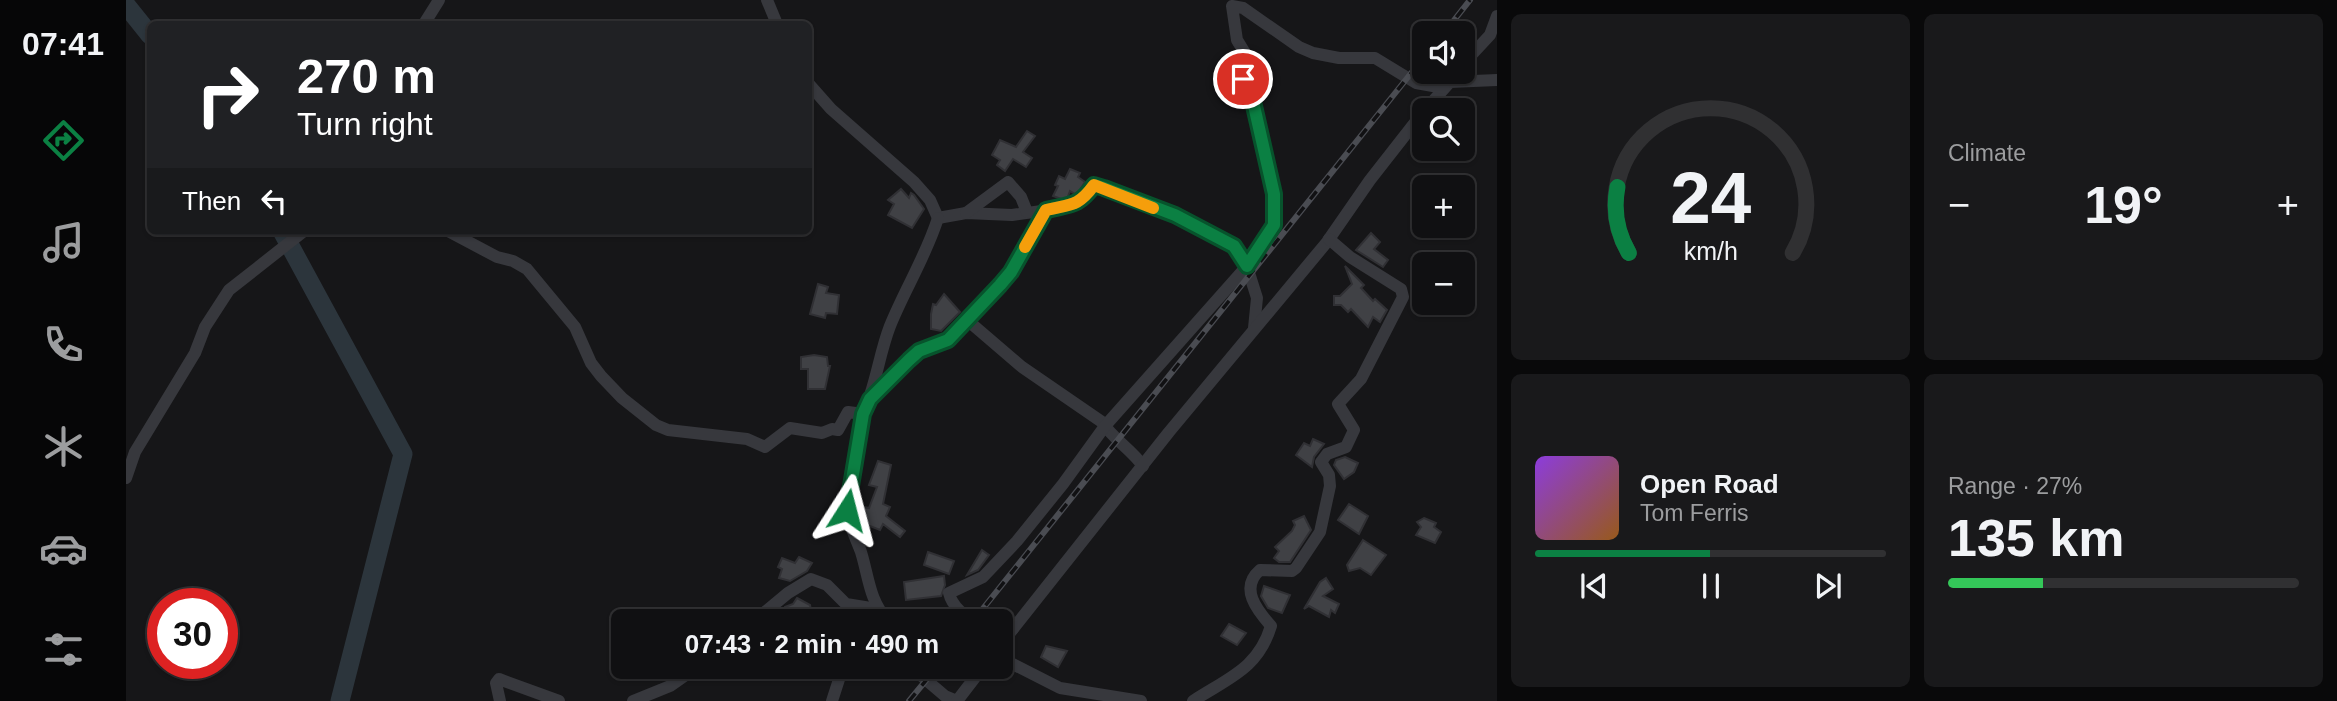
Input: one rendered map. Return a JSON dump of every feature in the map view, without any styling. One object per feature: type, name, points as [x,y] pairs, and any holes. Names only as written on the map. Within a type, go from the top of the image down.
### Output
[{"type":"street","points":[[426,21],[439,0]]},
{"type":"street","points":[[767,0],[776,21]]},
{"type":"street","points":[[959,609],[949,593],[978,580],[993,568],[1063,484],[1105,426],[1247,266],[1274,225],[1274,194],[1252,97],[1243,79],[1248,58],[1237,40],[1233,6],[1243,8],[1299,47],[1313,53],[1339,58],[1375,58],[1412,81]]},
{"type":"street","points":[[1475,51],[1490,35],[1497,16]]},
{"type":"street","points":[[1475,80],[1497,79]]},
{"type":"street","points":[[1436,98],[1448,84]]},
{"type":"street","points":[[769,609],[811,579],[827,585],[846,604],[877,609],[877,602],[866,580],[847,510],[863,414],[870,399],[890,326],[925,254],[938,218],[930,200],[914,182],[831,108],[812,87]]},
{"type":"street","points":[[1013,629],[1254,328],[1329,239],[1370,180],[1412,127]]},
{"type":"street","points":[[966,213],[1008,183],[1021,197],[1027,212]]},
{"type":"street","points":[[938,218],[966,213],[1004,216],[1070,207],[1084,199],[1094,185],[1104,188],[1175,215],[1234,246],[1247,266],[1257,298],[1254,328]]},
{"type":"street","points":[[870,399],[919,351],[948,340],[1011,272],[1046,210]]},
{"type":"street","points":[[126,478],[135,452],[195,353],[205,327],[229,290],[298,235]]},
{"type":"street","points":[[456,235],[527,269],[575,327],[591,363],[601,376],[622,398],[656,425],[668,430],[747,439],[765,447],[790,428],[822,433],[838,430],[848,412],[863,414]]},
{"type":"street","points":[[1193,701],[1242,672],[1265,645],[1271,626],[1256,610],[1249,587],[1254,575],[1260,570],[1296,568],[1320,532],[1330,486],[1329,475],[1321,461],[1327,454],[1346,447],[1354,430],[1338,404],[1362,379],[1403,297],[1401,289],[1350,257],[1329,239]]},
{"type":"street","points":[[966,319],[1012,359],[1105,426],[1127,445],[1143,466]]},
{"type":"street","points":[[1013,664],[1060,688],[1141,701]]},
{"type":"street","points":[[500,701],[496,683],[499,679],[559,701]]},
{"type":"street","points":[[633,701],[670,686],[680,679]]},
{"type":"street","points":[[832,701],[839,679]]},
{"type":"street","points":[[925,679],[945,696],[957,701],[974,679]]},
{"type":"building","points":[[1027,131],[1035,136],[1023,152],[1032,158],[1026,167],[1013,159],[1005,171],[997,165],[1000,160],[992,155],[1000,140],[1016,147]]},
{"type":"building","points":[[1070,169],[1080,173],[1078,177],[1085,182],[1078,193],[1070,191],[1067,199],[1053,196],[1059,176],[1065,179]]},
{"type":"building","points":[[901,189],[909,198],[911,193],[914,195],[924,209],[912,228],[888,215],[894,204],[888,200]]},
{"type":"building","points":[[1371,233],[1380,242],[1374,249],[1388,260],[1383,267],[1356,250]]},
{"type":"building","points":[[1345,266],[1364,285],[1361,288],[1373,301],[1375,299],[1387,310],[1380,322],[1373,317],[1368,327],[1351,309],[1348,312],[1341,305],[1334,305],[1334,296],[1340,296],[1352,284]]},
{"type":"building","points":[[818,284],[828,287],[826,293],[839,295],[837,314],[826,313],[825,318],[810,314]]},
{"type":"building","points":[[944,294],[960,312],[941,331],[931,329],[933,304],[936,305]]},
{"type":"building","points":[[801,357],[827,357],[830,366],[825,389],[808,389],[808,369],[801,369]]},
{"type":"building","points":[[1313,439],[1324,444],[1314,457],[1312,467],[1296,455],[1304,443],[1310,446]]},
{"type":"building","points":[[1345,457],[1358,463],[1354,472],[1344,479],[1334,465],[1336,460]]},
{"type":"building","points":[[878,461],[891,465],[883,504],[890,507],[886,516],[905,531],[900,537],[883,524],[880,530],[870,526],[868,532],[862,530],[863,521],[858,519],[859,506],[869,508],[877,487],[869,485]]},
{"type":"building","points":[[1349,504],[1368,516],[1359,534],[1338,520]]},
{"type":"building","points":[[1304,516],[1311,530],[1290,562],[1279,562],[1274,558],[1279,551],[1275,547],[1292,531],[1295,525],[1293,521]]},
{"type":"building","points":[[1424,518],[1436,523],[1434,527],[1441,532],[1435,543],[1416,535],[1421,527],[1417,522]]},
{"type":"building","points":[[1363,540],[1386,555],[1371,575],[1360,568],[1349,571],[1347,565]]},
{"type":"building","points":[[982,550],[989,555],[978,570],[967,575]]},
{"type":"building","points":[[928,552],[954,561],[949,574],[924,565]]},
{"type":"building","points":[[799,557],[812,563],[807,571],[790,581],[779,578],[782,569],[778,567],[782,558],[795,563]]},
{"type":"building","points":[[944,576],[945,585],[941,596],[906,600],[904,582]]},
{"type":"building","points":[[1326,578],[1333,589],[1323,596],[1339,604],[1335,613],[1331,610],[1329,617],[1309,606],[1304,609],[1320,582]]},
{"type":"building","points":[[1264,586],[1290,595],[1282,613],[1268,608],[1261,596]]},
{"type":"building","points":[[797,598],[810,605],[811,609],[785,609]]},
{"type":"building","points":[[1229,624],[1246,633],[1237,645],[1221,636]]},
{"type":"building","points":[[1046,646],[1067,651],[1058,667],[1041,657]]},
{"type":"waterway","points":[[126,5],[147,31]]},
{"type":"waterway","points":[[284,235],[403,454],[340,701]]},
{"type":"railway","points":[[1453,21],[1470,0]]},
{"type":"railway","points":[[983,609],[1412,72]]},
{"type":"railway","points":[[909,701],[927,679]]},
{"type":"slow traffic","points":[[1025,247],[1046,210],[1070,207],[1084,199],[1094,185],[1153,208]]},
{"type":"route","points":[[847,510],[860,426],[870,399],[919,351],[948,340],[1000,285],[1011,272],[1046,210],[1070,207],[1084,199],[1094,185],[1175,215],[1234,246],[1247,266],[1274,225],[1274,194],[1252,97],[1243,79]]}]
